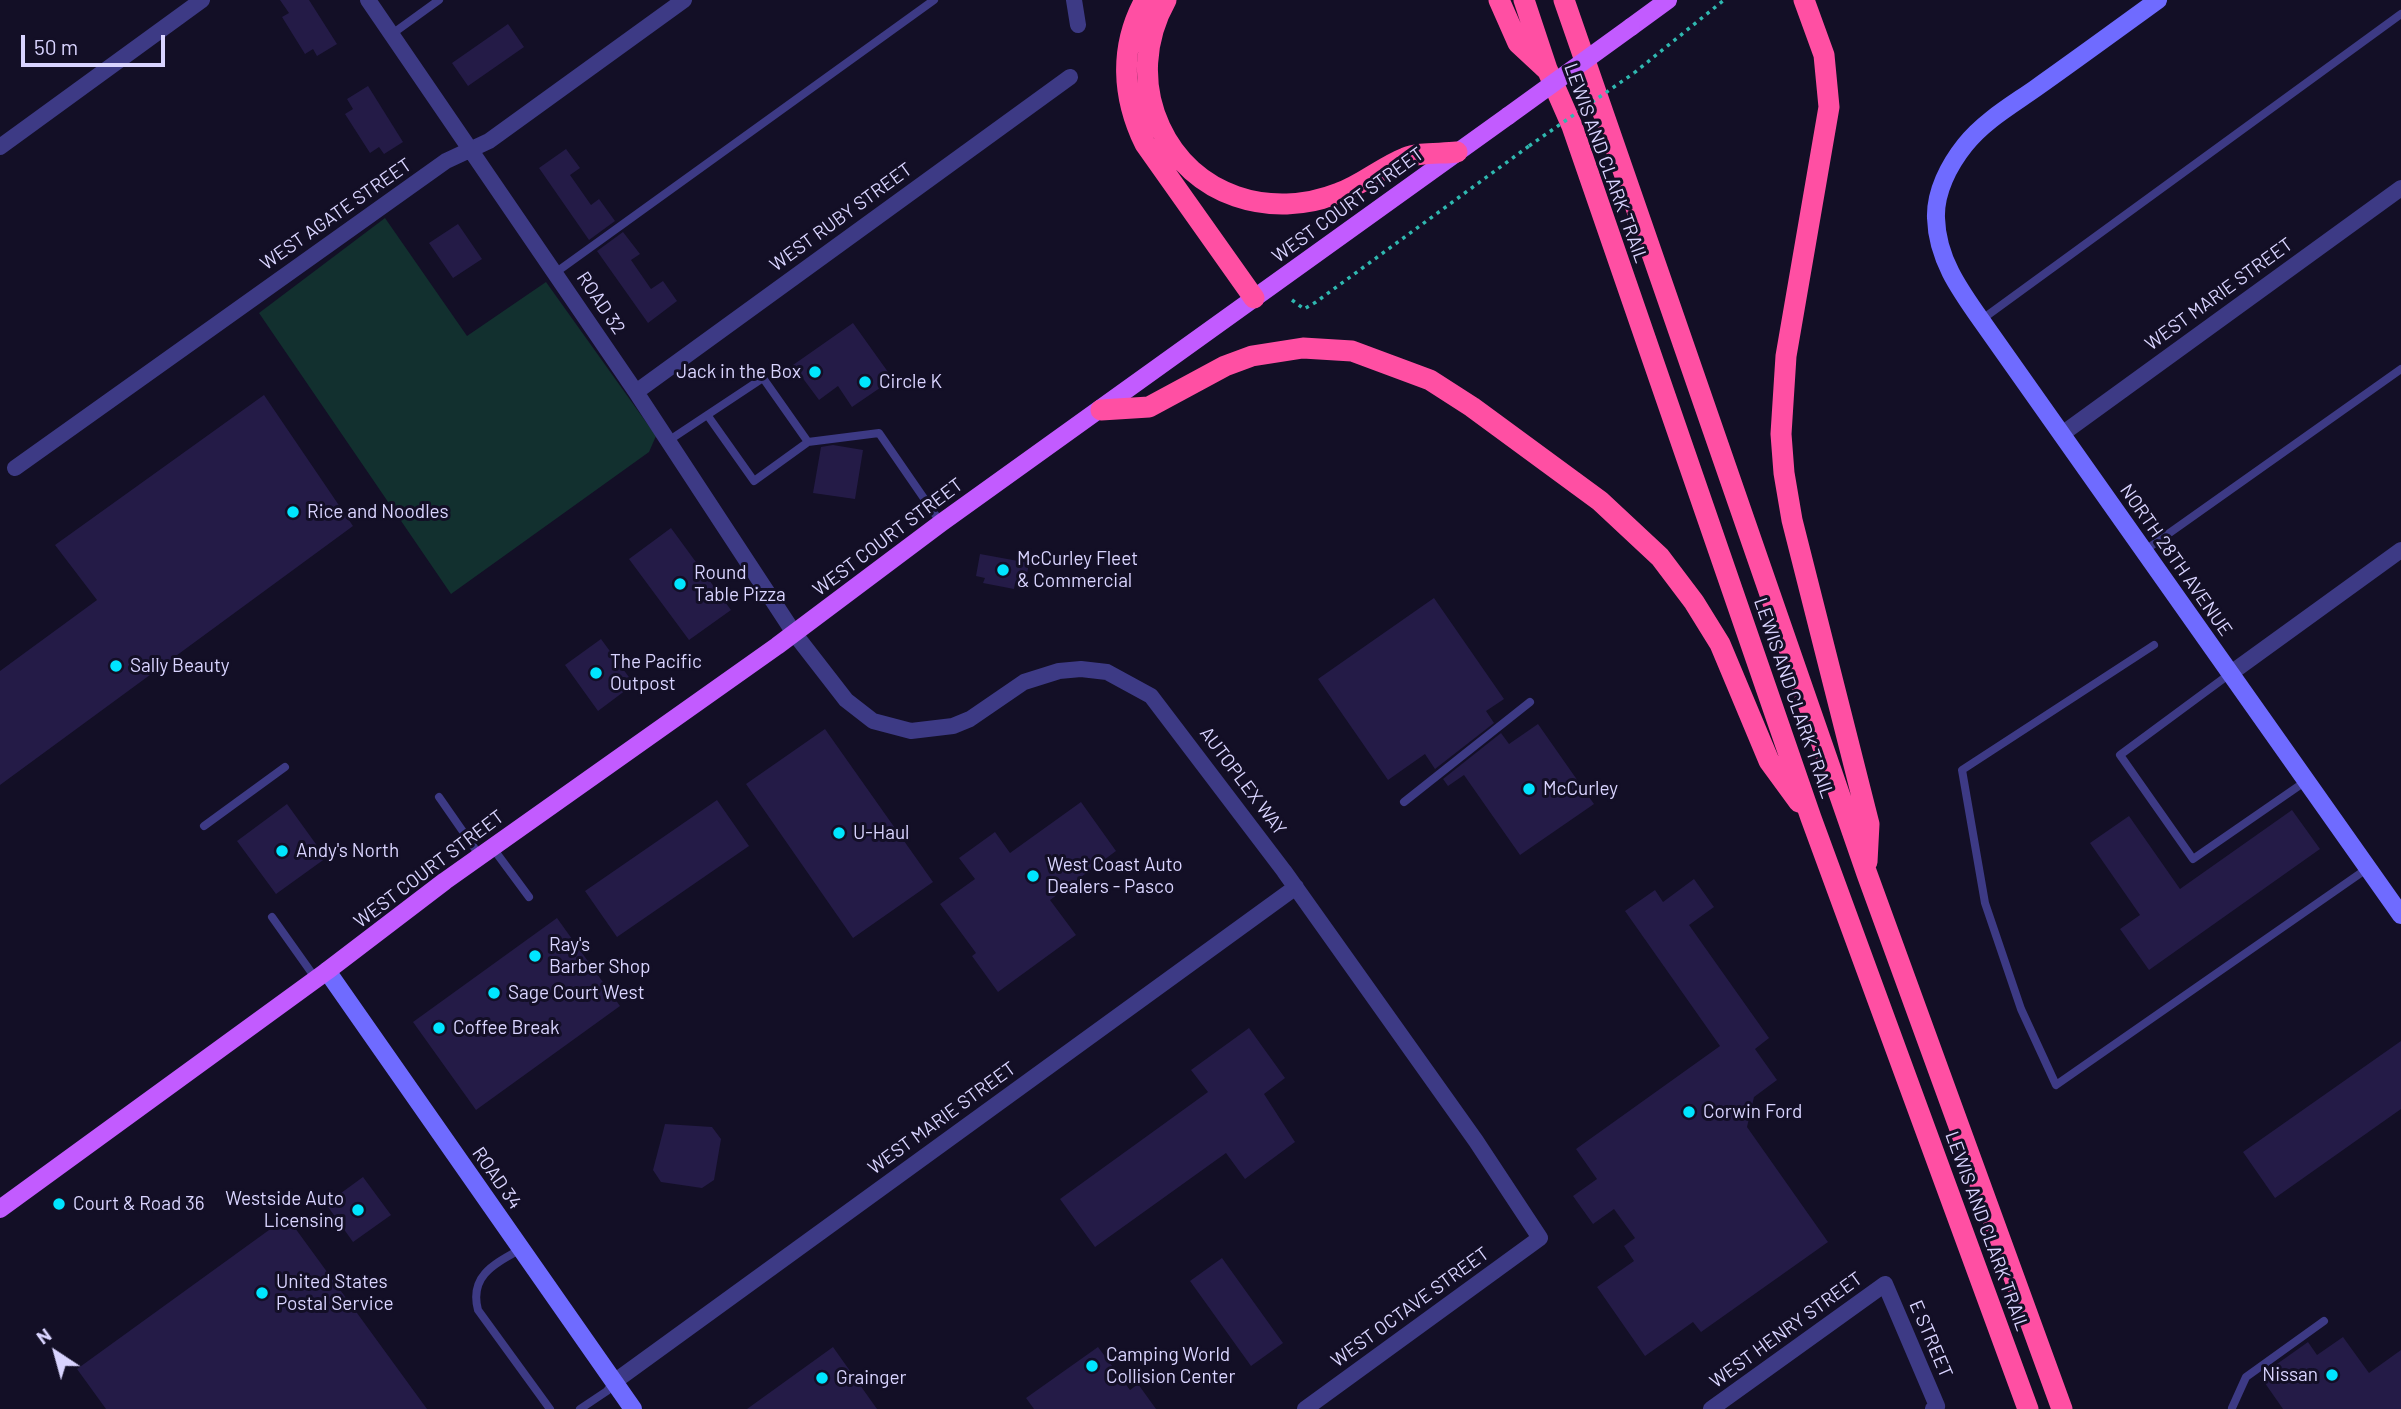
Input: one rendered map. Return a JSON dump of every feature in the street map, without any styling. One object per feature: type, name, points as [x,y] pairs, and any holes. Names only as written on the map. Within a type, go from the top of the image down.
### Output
[{"type":"highway","points":[[1144,0],[1130,34],[1126,57],[1126,79],[1135,124],[1145,144],[1254,298]]},
{"type":"highway","points":[[1166,0],[1151,37],[1147,62],[1153,114],[1176,155],[1221,191],[1270,206],[1292,206],[1342,193],[1406,157],[1457,152]]},
{"type":"highway","points":[[1499,0],[1518,43],[1547,69]]},
{"type":"highway","name":"LEWIS AND CLARK TRAIL","points":[[1524,0],[1547,69],[1572,126],[1811,818],[2028,1409]]},
{"type":"highway","name":"LEWIS AND CLARK TRAIL","points":[[1564,0],[1867,874],[2062,1409]]},
{"type":"highway","points":[[1804,0],[1824,55],[1829,107],[1786,356],[1781,434],[1792,520],[1869,824],[1867,874]]},
{"type":"highway","points":[[1101,410],[1149,407],[1226,366],[1252,356],[1303,348],[1352,351],[1430,380],[1472,407],[1600,501],[1660,556],[1714,634],[1769,761],[1811,818]]},
{"type":"main road","name":"WEST COURT STREET","points":[[0,1209],[486,852],[794,633],[941,523],[1668,0]]},
{"type":"street","points":[[0,147],[202,0]]},
{"type":"street","name":"ROAD 32","points":[[368,0],[636,392],[794,633]]},
{"type":"street","name":"WEST AGATE STREET","points":[[15,468],[446,161],[489,141],[684,0]]},
{"type":"street","points":[[1074,0],[1078,25]]},
{"type":"street","name":"NORTH 28TH AVENUE","points":[[2158,0],[1973,136],[1947,173],[1936,205],[1936,220],[1947,267],[1981,320],[2400,912]]},
{"type":"street","name":"WEST RUBY STREET","points":[[636,392],[1070,76]]},
{"type":"street","name":"WEST MARIE STREET","points":[[2062,434],[2401,188]]},
{"type":"street","points":[[2231,673],[2401,550]]},
{"type":"street","name":"AUTOPLEX WAY","points":[[794,633],[835,688],[861,713],[882,724],[911,731],[953,726],[970,719],[1024,682],[1059,671],[1081,669],[1107,672],[1130,682],[1162,707],[1296,887],[1476,1141],[1540,1238]]},
{"type":"street","name":"WEST MARIE STREET","points":[[614,1382],[1296,887]]},
{"type":"street","name":"ROAD 34","points":[[322,975],[521,1249],[633,1409]]},
{"type":"street","name":"WEST OCTAVE STREET","points":[[1305,1409],[1540,1238]]},
{"type":"street","name":"WEST HENRY STREET","points":[[1711,1409],[1885,1284]]},
{"type":"street","name":"E STREET","points":[[1885,1284],[1937,1406],[1933,1409]]},
{"type":"lane","points":[[392,34],[439,0]]},
{"type":"lane","points":[[555,273],[934,0]]},
{"type":"lane","points":[[1981,320],[2401,14]]},
{"type":"lane","points":[[2144,551],[2401,369]]},
{"type":"lane","points":[[668,441],[763,378],[808,442]]},
{"type":"lane","points":[[708,416],[754,481],[808,442],[879,433],[941,523]]},
{"type":"lane","points":[[2154,645],[1962,770],[1985,903],[2021,1009],[2056,1085],[2368,868]]},
{"type":"lane","points":[[2231,673],[2120,755],[2134,776],[2193,859],[2306,780]]},
{"type":"lane","points":[[1404,802],[1530,702]]},
{"type":"lane","points":[[204,826],[285,767]]},
{"type":"lane","points":[[439,797],[529,897]]},
{"type":"lane","points":[[272,917],[322,975]]},
{"type":"lane","points":[[521,1249],[480,1277],[474,1294],[481,1316],[550,1409]]},
{"type":"lane","points":[[2232,1408],[2246,1377],[2324,1321]]},
{"type":"lane","points":[[580,1409],[607,1391],[614,1382]]},
{"type":"path","points":[[1292,300],[1304,309],[1316,302],[1633,72],[1724,0]]},
{"type":"green space","points":[[385,218],[467,336],[546,282],[656,436],[649,452],[451,594],[259,313]]},
{"type":"building","points":[[280,0],[309,0],[337,44],[317,56],[313,49],[305,54],[282,17],[289,13]]},
{"type":"building","points":[[508,24],[524,47],[468,86],[452,63]]},
{"type":"building","points":[[368,86],[403,142],[384,154],[379,147],[370,153],[345,114],[353,109],[347,99]]},
{"type":"building","points":[[566,149],[580,168],[570,175],[591,205],[599,199],[615,221],[589,240],[539,168]]},
{"type":"building","points":[[458,224],[482,259],[453,278],[429,243]]},
{"type":"building","points":[[623,232],[640,254],[631,260],[651,289],[663,281],[677,301],[648,323],[597,251]]},
{"type":"building","points":[[853,323],[893,379],[852,407],[838,386],[819,400],[793,365]]},
{"type":"building","points":[[264,395],[353,526],[0,785],[0,671],[97,600],[55,545]]},
{"type":"building","points":[[833,445],[863,450],[855,499],[813,493],[821,447]]},
{"type":"building","name":"Round Table Pizza","points":[[671,528],[731,610],[689,640],[629,559]]},
{"type":"building","name":"McCurley Fleet & Commercial","points":[[980,554],[1029,563],[1025,585],[1015,583],[1014,589],[983,583],[985,578],[976,576]]},
{"type":"building","points":[[1434,598],[1504,699],[1486,711],[1494,723],[1435,769],[1425,754],[1388,780],[1318,679]]},
{"type":"building","points":[[601,639],[634,684],[598,711],[565,665]]},
{"type":"building","name":"McCurley","points":[[1538,724],[1594,804],[1520,855],[1464,775],[1448,786],[1443,779],[1501,733],[1509,744]]},
{"type":"building","name":"U-Haul","points":[[825,729],[933,882],[853,938],[746,784]]},
{"type":"building","points":[[717,800],[749,846],[617,937],[585,891]]},
{"type":"building","points":[[1081,802],[1116,851],[1050,900],[1076,935],[998,992],[972,956],[976,953],[940,904],[975,879],[959,858],[995,832],[1010,853]]},
{"type":"building","points":[[287,804],[326,858],[276,894],[237,841]]},
{"type":"building","points":[[2292,810],[2320,849],[2149,970],[2120,929],[2140,915],[2090,843],[2129,816],[2180,889]]},
{"type":"building","name":"Corwin Ford","points":[[1694,879],[1714,907],[1689,925],[1769,1038],[1755,1049],[1777,1080],[1754,1097],[1747,1127],[1828,1242],[1701,1332],[1693,1322],[1645,1356],[1597,1287],[1634,1261],[1624,1246],[1635,1238],[1614,1209],[1593,1224],[1573,1196],[1597,1179],[1576,1149],[1720,1046],[1625,911],[1655,890],[1663,902]]},
{"type":"building","points":[[557,918],[620,1006],[476,1110],[413,1022]]},
{"type":"building","points":[[1249,1028],[1285,1078],[1264,1094],[1295,1142],[1245,1179],[1226,1153],[1095,1247],[1060,1199],[1208,1092],[1191,1070]]},
{"type":"building","points":[[2401,1041],[2401,1109],[2275,1198],[2243,1152]]},
{"type":"building","points":[[665,1124],[712,1127],[721,1139],[714,1180],[702,1188],[661,1182],[653,1170]]},
{"type":"building","name":"Westside Auto Licensing","points":[[363,1177],[391,1215],[353,1242],[326,1204]]},
{"type":"building","name":"United States Postal Service","points":[[287,1217],[427,1409],[106,1409],[77,1369]]},
{"type":"building","points":[[1222,1258],[1283,1343],[1251,1366],[1190,1281]]},
{"type":"building","name":"Nissan","points":[[2343,1337],[2369,1373],[2401,1350],[2401,1409],[2283,1409],[2260,1376],[2308,1342],[2317,1355]]},
{"type":"building","name":"Grainger","points":[[833,1347],[877,1409],[747,1409]]},
{"type":"building","name":"Camping World Collision Center","points":[[1098,1347],[1130,1390],[1138,1384],[1156,1409],[1034,1409],[1026,1398]]},
{"type":"place","name":"Jack in the Box","points":[[815,372]]},
{"type":"place","name":"Circle K","points":[[865,382]]},
{"type":"place","name":"Rice and Noodles","points":[[293,512]]},
{"type":"place","name":"McCurley Fleet & Commercial","points":[[1003,570]]},
{"type":"place","name":"Round Table Pizza","points":[[680,584]]},
{"type":"place","name":"Sally Beauty","points":[[116,666]]},
{"type":"place","name":"The Pacific Outpost","points":[[596,673]]},
{"type":"place","name":"McCurley","points":[[1529,789]]},
{"type":"place","name":"U-Haul","points":[[839,833]]},
{"type":"place","name":"Andy's North","points":[[282,851]]},
{"type":"place","name":"West Coast Auto Dealers - Pasco","points":[[1033,876]]},
{"type":"place","name":"Ray's Barber Shop","points":[[535,956]]},
{"type":"place","name":"Sage Court West","points":[[494,993]]},
{"type":"place","name":"Coffee Break","points":[[439,1028]]},
{"type":"place","name":"Corwin Ford","points":[[1689,1112]]},
{"type":"place","name":"Court & Road 36","points":[[59,1204]]},
{"type":"place","name":"Westside Auto Licensing","points":[[358,1210]]},
{"type":"place","name":"United States Postal Service","points":[[262,1293]]},
{"type":"place","name":"Camping World Collision Center","points":[[1092,1366]]},
{"type":"place","name":"Nissan","points":[[2332,1375]]},
{"type":"place","name":"Grainger","points":[[822,1378]]}]
